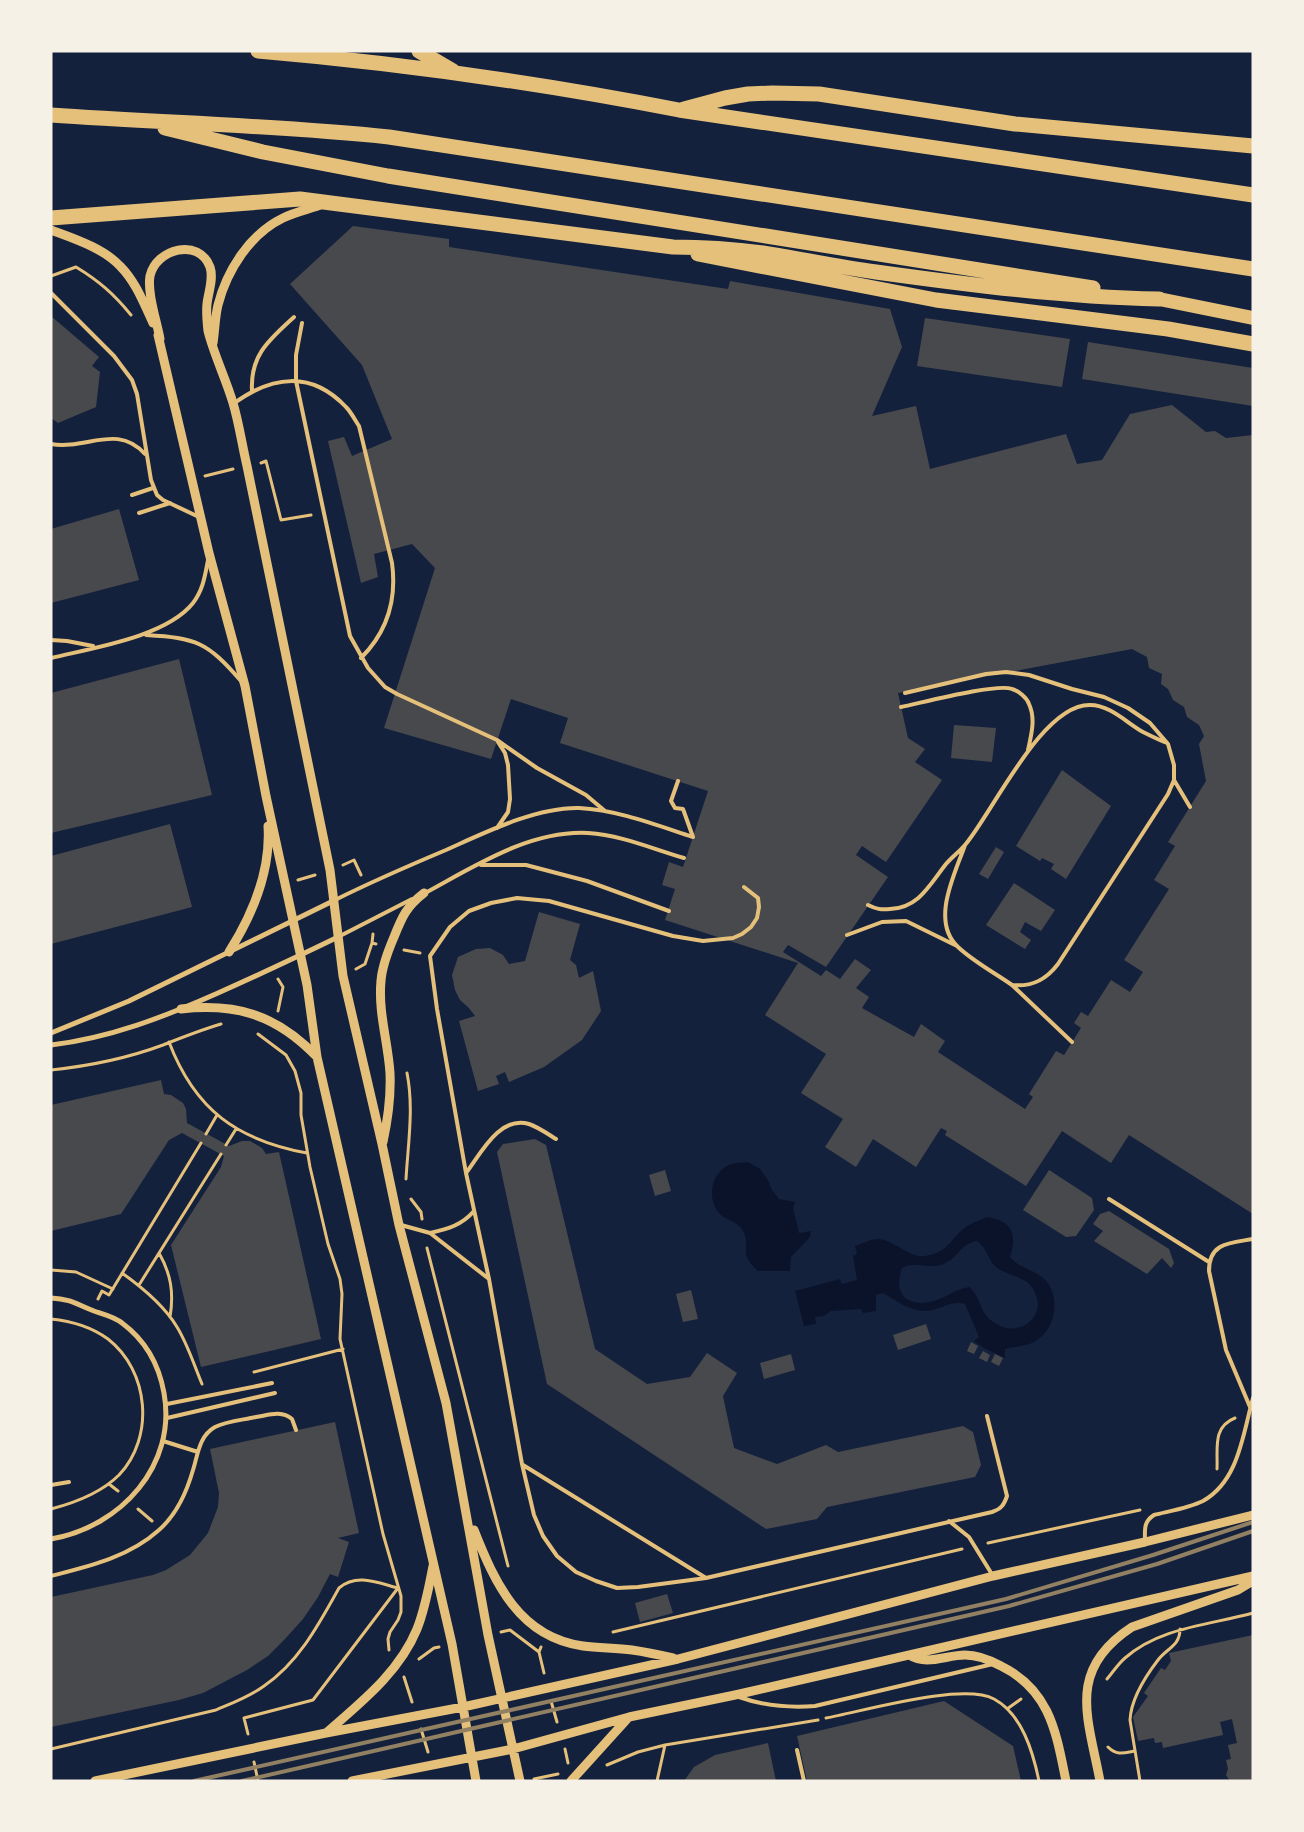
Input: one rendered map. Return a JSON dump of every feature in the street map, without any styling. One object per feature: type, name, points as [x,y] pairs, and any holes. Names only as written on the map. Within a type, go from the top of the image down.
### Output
[{"type":"highway","points":[[258,51],[456,73],[593,94],[679,110],[1253,195]]},
{"type":"highway","points":[[419,51],[456,73]]},
{"type":"highway","points":[[679,110],[748,94],[811,93],[1015,124],[1253,146]]},
{"type":"highway","points":[[51,115],[264,126],[406,139],[1253,269]]},
{"type":"highway","points":[[139,121],[219,142],[370,173],[1158,299],[1253,318]]},
{"type":"highway","points":[[1233,144],[1253,139]]},
{"type":"highway","points":[[51,218],[300,198],[673,246],[762,253],[875,272],[1010,290],[1095,297],[1158,299]]},
{"type":"highway","points":[[673,246],[724,260],[929,298],[1168,329],[1253,344]]},
{"type":"street","points":[[213,346],[218,306],[226,281],[251,241],[266,228],[283,218],[332,202]]},
{"type":"street","points":[[51,230],[87,244],[120,265],[143,301],[160,339]]},
{"type":"street","points":[[476,1781],[452,1644],[317,1057],[306,985],[245,686],[210,552],[160,339],[150,288],[152,269],[158,261],[165,254],[186,249],[203,256],[210,267],[211,278],[206,318],[213,346],[233,404],[328,860],[343,976],[399,1225],[446,1402],[488,1635],[520,1781]]},
{"type":"street","points":[[229,952],[249,919],[260,890],[269,840],[266,796]]},
{"type":"street","points":[[382,1144],[390,1098],[390,1072],[381,1004],[381,981],[384,965],[404,914],[411,903],[424,894]]},
{"type":"street","points":[[51,1033],[129,1001],[333,901]]},
{"type":"street","points":[[51,1045],[87,1040],[181,1009],[338,937]]},
{"type":"street","points":[[181,1009],[229,1008],[253,1014],[275,1023],[291,1033],[317,1057]]},
{"type":"street","points":[[51,1298],[68,1299],[121,1321],[142,1341],[160,1375],[167,1418],[163,1441],[155,1466],[129,1501],[112,1515],[94,1525],[51,1539]]},
{"type":"street","points":[[467,1512],[487,1564],[501,1591],[520,1616],[546,1634],[582,1646],[632,1650],[678,1659]]},
{"type":"street","points":[[95,1781],[326,1733],[463,1707],[678,1659],[993,1576],[1253,1516]]},
{"type":"street","points":[[326,1733],[380,1684],[398,1663],[417,1630],[427,1598],[434,1563]]},
{"type":"street","points":[[352,1781],[513,1749],[629,1717],[735,1695],[1253,1576]]},
{"type":"street","points":[[1100,1781],[1086,1708],[1086,1692],[1090,1676],[1106,1648],[1118,1636],[1132,1627],[1238,1590],[1253,1581]]},
{"type":"street","points":[[909,1655],[918,1659],[928,1660],[963,1655],[975,1656],[1011,1670],[1023,1679],[1034,1690],[1047,1709],[1056,1731],[1066,1781]]},
{"type":"street","points":[[571,1777],[629,1717]]},
{"type":"lane","points":[[51,293],[114,356],[132,380],[137,394],[153,488],[157,495],[202,518]]},
{"type":"lane","points":[[252,391],[251,377],[260,351],[294,318]]},
{"type":"lane","points":[[302,323],[296,355],[296,381],[350,636],[361,658],[385,687],[497,740],[537,768],[586,795],[605,811]]},
{"type":"lane","points":[[233,404],[263,385],[278,381],[312,383],[331,393],[347,408],[358,426],[365,447],[394,579],[391,609],[386,624],[378,638],[361,658]]},
{"type":"lane","points":[[51,444],[68,445],[121,438],[137,445],[146,454]]},
{"type":"lane","points":[[132,495],[153,488]]},
{"type":"lane","points":[[139,513],[170,503]]},
{"type":"lane","points":[[51,658],[144,634],[183,614],[200,592],[205,579],[210,552]]},
{"type":"lane","points":[[144,634],[193,641],[210,649],[245,686]]},
{"type":"lane","points":[[51,640],[74,642],[95,647]]},
{"type":"lane","points":[[905,693],[986,674],[1006,672],[1029,675],[1116,702],[1150,723],[1168,744],[1174,765],[1174,780],[1168,794],[1052,971],[1039,982],[1030,985],[1012,985]]},
{"type":"lane","points":[[901,708],[957,695],[1000,688],[1012,688],[1022,694],[1029,702],[1032,713],[1028,750]]},
{"type":"lane","points":[[868,905],[876,909],[910,906],[965,845],[1028,750],[1066,711],[1091,705],[1107,709],[1142,732],[1168,744]]},
{"type":"lane","points":[[497,740],[507,759],[510,799],[508,812],[497,828]]},
{"type":"lane","points":[[1174,780],[1190,808]]},
{"type":"lane","points":[[333,901],[497,828],[539,813],[577,808],[605,811],[635,818],[693,838],[683,809],[674,808],[671,801],[678,781]]},
{"type":"lane","points":[[338,937],[424,894],[476,865],[523,845],[556,835],[588,833],[618,838],[684,858]]},
{"type":"lane","points":[[957,946],[950,934],[946,921],[945,907],[965,845]]},
{"type":"lane","points":[[476,865],[526,865],[587,881],[669,912]]},
{"type":"lane","points":[[744,887],[758,898],[757,918],[751,927],[733,938],[703,941],[673,936],[549,900],[517,898],[469,911],[450,927],[430,956],[437,1008],[466,1173],[489,1279],[522,1464],[534,1515],[543,1536],[557,1556],[576,1572],[617,1588],[638,1587],[706,1578],[992,1512],[999,1510],[1005,1504],[1007,1496],[987,1416]]},
{"type":"lane","points":[[847,935],[882,922],[906,921],[957,946],[1012,985],[1072,1042]]},
{"type":"lane","points":[[466,1173],[487,1144],[508,1125],[528,1124],[556,1139]]},
{"type":"lane","points":[[1109,1199],[1209,1262]]},
{"type":"lane","points":[[430,1233],[457,1225],[467,1219],[474,1210]]},
{"type":"lane","points":[[399,1225],[430,1233],[489,1279]]},
{"type":"lane","points":[[1250,1406],[1226,1350],[1209,1262],[1212,1254],[1218,1248],[1226,1244],[1253,1239]]},
{"type":"lane","points":[[166,1404],[272,1383]]},
{"type":"lane","points":[[167,1418],[275,1394]]},
{"type":"lane","points":[[1145,1542],[1145,1524],[1154,1515],[1192,1505],[1203,1500],[1222,1485],[1234,1464],[1253,1398]]},
{"type":"lane","points":[[51,1576],[97,1564],[121,1555],[161,1528],[175,1511],[193,1471],[202,1439],[214,1428],[229,1423],[282,1414],[292,1419],[296,1430]]},
{"type":"lane","points":[[163,1441],[198,1452]]},
{"type":"lane","points":[[522,1464],[706,1578]]},
{"type":"lane","points":[[51,1485],[68,1482]]},
{"type":"lane","points":[[949,1521],[962,1530],[975,1546],[993,1576]]},
{"type":"lane","points":[[735,1695],[754,1702],[774,1706],[815,1706],[997,1664]]},
{"type":"lane","points":[[797,1750],[804,1781]]},
{"type":"path","points":[[51,276],[76,267],[97,280],[117,298],[135,320]]},
{"type":"path","points":[[400,957],[403,949]]},
{"type":"path","points":[[51,1070],[70,1068],[131,1055],[197,1031],[221,1024],[230,1025]]},
{"type":"path","points":[[257,1034],[286,1055],[295,1071],[301,1093],[301,1115],[307,1154],[328,1244],[340,1279],[342,1294],[340,1339],[383,1534],[402,1604],[398,1620],[390,1632],[388,1646],[398,1663]]},
{"type":"path","points":[[169,1042],[188,1082],[217,1115],[236,1129],[258,1141],[282,1149],[307,1154]]},
{"type":"path","points":[[406,1071],[410,1086],[411,1115],[406,1186]]},
{"type":"path","points":[[206,1134],[217,1115]]},
{"type":"path","points":[[226,1145],[236,1129]]},
{"type":"path","points":[[91,1310],[102,1291],[109,1295],[201,1143]]},
{"type":"path","points":[[139,1285],[220,1154]]},
{"type":"path","points":[[408,1194],[421,1212],[423,1231],[510,1572]]},
{"type":"path","points":[[159,1252],[171,1281],[170,1317]]},
{"type":"path","points":[[51,1270],[76,1272],[112,1289]]},
{"type":"path","points":[[122,1273],[139,1285],[178,1328],[189,1350],[202,1385]]},
{"type":"path","points":[[51,1319],[82,1325],[109,1340],[120,1350],[136,1376],[143,1405],[136,1449],[119,1474],[109,1484],[89,1495],[72,1503],[51,1509]]},
{"type":"path","points":[[1216,1473],[1218,1434],[1220,1429],[1231,1420],[1248,1416]]},
{"type":"path","points":[[607,1632],[975,1546],[1145,1509]]},
{"type":"path","points":[[51,1749],[216,1710],[240,1700],[265,1686],[290,1664],[310,1638],[340,1588],[345,1584],[358,1579],[398,1588]]},
{"type":"path","points":[[244,1718],[313,1700],[398,1588]]},
{"type":"path","points":[[1105,1680],[1125,1658],[1146,1643],[1180,1630],[1253,1613]]},
{"type":"path","points":[[1140,1781],[1130,1710],[1158,1661],[1178,1641],[1180,1630]]},
{"type":"path","points":[[534,1779],[571,1777],[540,1652]]},
{"type":"path","points":[[603,1768],[609,1763],[638,1752],[666,1745],[820,1720],[931,1696],[959,1693],[981,1694],[995,1700],[1007,1709],[1018,1724],[1032,1752],[1039,1781]]},
{"type":"path","points":[[1105,1738],[1108,1746],[1114,1752],[1121,1754],[1135,1751]]},
{"type":"path","points":[[657,1781],[666,1745]]},
{"type":"water","points":[[748,1162],[760,1169],[779,1199],[795,1202],[793,1208],[799,1233],[811,1231],[810,1237],[791,1257],[790,1271],[758,1271],[746,1255],[746,1239],[742,1229],[720,1214],[713,1201],[712,1187],[718,1174],[731,1164]]},
{"type":"water","points":[[986,1217],[1001,1221],[1007,1225],[1013,1235],[1010,1257],[1018,1264],[1044,1279],[1052,1291],[1054,1308],[1050,1325],[1040,1338],[1032,1343],[1005,1349],[1005,1358],[974,1341],[979,1337],[965,1304],[955,1303],[932,1310],[921,1311],[904,1305],[883,1293],[876,1295],[876,1311],[863,1313],[861,1309],[831,1311],[824,1316],[815,1317],[816,1324],[804,1326],[795,1291],[840,1279],[842,1284],[857,1280],[853,1256],[857,1254],[855,1246],[877,1239],[889,1242],[919,1256],[932,1255],[946,1247],[965,1228]],"holes":[[[977,1241],[997,1268],[1026,1281],[1033,1289],[1037,1299],[1037,1309],[1034,1317],[1028,1323],[1020,1327],[1011,1328],[1002,1327],[992,1321],[969,1287],[929,1302],[913,1302],[903,1295],[899,1284],[902,1268],[911,1265],[941,1265],[952,1259],[966,1245]]]},
{"type":"building","points":[[353,226],[449,239],[449,247],[728,289],[730,281],[890,309],[902,347],[872,416],[916,406],[930,469],[1066,434],[1077,464],[1102,460],[1130,414],[1172,405],[1206,432],[1215,431],[1226,438],[1253,435],[1253,1214],[1129,1135],[1111,1163],[1062,1131],[1026,1186],[945,1135],[947,1131],[941,1128],[916,1167],[873,1139],[856,1167],[825,1147],[843,1119],[801,1093],[826,1054],[765,1015],[798,963],[665,920],[675,889],[662,885],[669,862],[683,867],[708,791],[560,743],[568,718],[511,699],[491,759],[384,728],[435,568],[412,544],[374,554],[378,577],[361,583],[328,441],[344,437],[352,456],[392,439],[362,365],[290,284]],"holes":[[[1132,649],[1147,657],[1149,668],[1162,674],[1161,684],[1168,689],[1173,700],[1184,707],[1187,717],[1199,725],[1204,736],[1199,744],[1206,781],[1168,842],[1175,846],[1154,880],[1169,889],[1124,960],[1143,972],[1130,992],[1111,980],[1088,1016],[1081,1012],[1074,1023],[1081,1028],[1064,1055],[1056,1051],[1029,1094],[1033,1097],[1025,1109],[938,1052],[945,1041],[921,1024],[914,1037],[862,1008],[869,997],[856,988],[871,970],[855,959],[840,979],[826,970],[821,976],[783,952],[788,945],[826,967],[888,877],[856,855],[862,846],[886,862],[942,780],[915,762],[925,749],[908,738],[898,693]]]},
{"type":"building","points":[[51,316],[99,357],[92,366],[100,372],[96,407],[58,423],[51,418]]},
{"type":"building","points":[[925,318],[1070,339],[1062,387],[917,366]]},
{"type":"building","points":[[1088,342],[1253,368],[1253,406],[1082,379]]},
{"type":"building","points":[[119,509],[139,580],[51,603],[51,529]]},
{"type":"building","points":[[179,659],[212,795],[51,833],[51,693]]},
{"type":"building","points":[[954,725],[996,728],[992,762],[951,758]]},
{"type":"building","points":[[1062,770],[1111,806],[1066,879],[1051,869],[1054,864],[1042,858],[1040,861],[1016,846]]},
{"type":"building","points":[[170,824],[192,907],[51,944],[51,856]]},
{"type":"building","points":[[996,847],[1004,852],[988,879],[979,874]]},
{"type":"building","points":[[1014,883],[1055,910],[1041,931],[1025,922],[1020,932],[1031,940],[1025,949],[986,925]]},
{"type":"building","points":[[539,912],[580,924],[570,960],[576,965],[579,978],[593,971],[601,1011],[582,1040],[544,1067],[509,1082],[505,1072],[496,1076],[499,1084],[478,1091],[459,1021],[475,1016],[460,1000],[455,990],[452,975],[458,957],[476,949],[490,948],[503,955],[509,964],[525,961]]},
{"type":"building","points":[[161,1080],[164,1094],[171,1095],[183,1103],[186,1109],[187,1123],[229,1146],[242,1141],[250,1141],[262,1148],[266,1154],[279,1152],[321,1339],[201,1367],[171,1245],[221,1167],[224,1156],[182,1133],[169,1140],[121,1214],[51,1231],[51,1105]]},
{"type":"building","points":[[535,1139],[546,1145],[595,1349],[647,1384],[690,1377],[707,1353],[737,1373],[723,1396],[734,1448],[777,1464],[826,1445],[838,1452],[963,1426],[973,1432],[981,1465],[975,1477],[827,1507],[817,1519],[766,1529],[547,1384],[497,1152],[503,1144]]},
{"type":"building","points":[[665,1170],[671,1191],[655,1196],[649,1175]]},
{"type":"building","points":[[1049,1170],[1092,1198],[1094,1210],[1076,1236],[1066,1237],[1023,1210]]},
{"type":"building","points":[[1109,1211],[1169,1249],[1174,1263],[1171,1268],[1162,1258],[1147,1274],[1094,1241],[1103,1231],[1093,1224],[1100,1214]]},
{"type":"building","points":[[691,1290],[698,1319],[683,1322],[676,1294]]},
{"type":"building","points":[[926,1324],[931,1339],[898,1350],[893,1335]]},
{"type":"building","points":[[971,1342],[978,1346],[974,1354],[967,1351]]},
{"type":"building","points":[[983,1351],[990,1355],[987,1362],[979,1358]]},
{"type":"building","points":[[791,1354],[795,1370],[764,1379],[760,1363]]},
{"type":"building","points":[[995,1354],[1003,1358],[999,1366],[991,1362]]},
{"type":"building","points":[[335,1422],[359,1533],[338,1538],[349,1542],[338,1577],[330,1574],[318,1597],[303,1619],[285,1639],[268,1656],[247,1670],[203,1693],[179,1700],[51,1727],[51,1597],[153,1575],[166,1570],[190,1555],[208,1533],[218,1507],[219,1493],[210,1449]]},
{"type":"building","points":[[667,1594],[673,1613],[640,1622],[635,1603]]},
{"type":"building","points":[[1253,1635],[1253,1781],[1230,1781],[1226,1775],[1228,1769],[1226,1760],[1231,1759],[1228,1745],[1237,1743],[1232,1719],[1220,1722],[1223,1735],[1163,1748],[1162,1742],[1155,1743],[1154,1738],[1138,1741],[1133,1717],[1148,1696],[1144,1693],[1161,1668],[1165,1670],[1171,1661],[1169,1653]]},
{"type":"building","points":[[944,1701],[1013,1746],[1021,1781],[807,1781],[797,1736]]},
{"type":"building","points":[[768,1743],[776,1781],[684,1781],[694,1767],[715,1755]]},
{"type":"railway","points":[[194,1781],[1006,1599],[1153,1555],[1253,1522]]},
{"type":"railway","points":[[242,1781],[1009,1606],[1157,1564],[1253,1531]]}]
